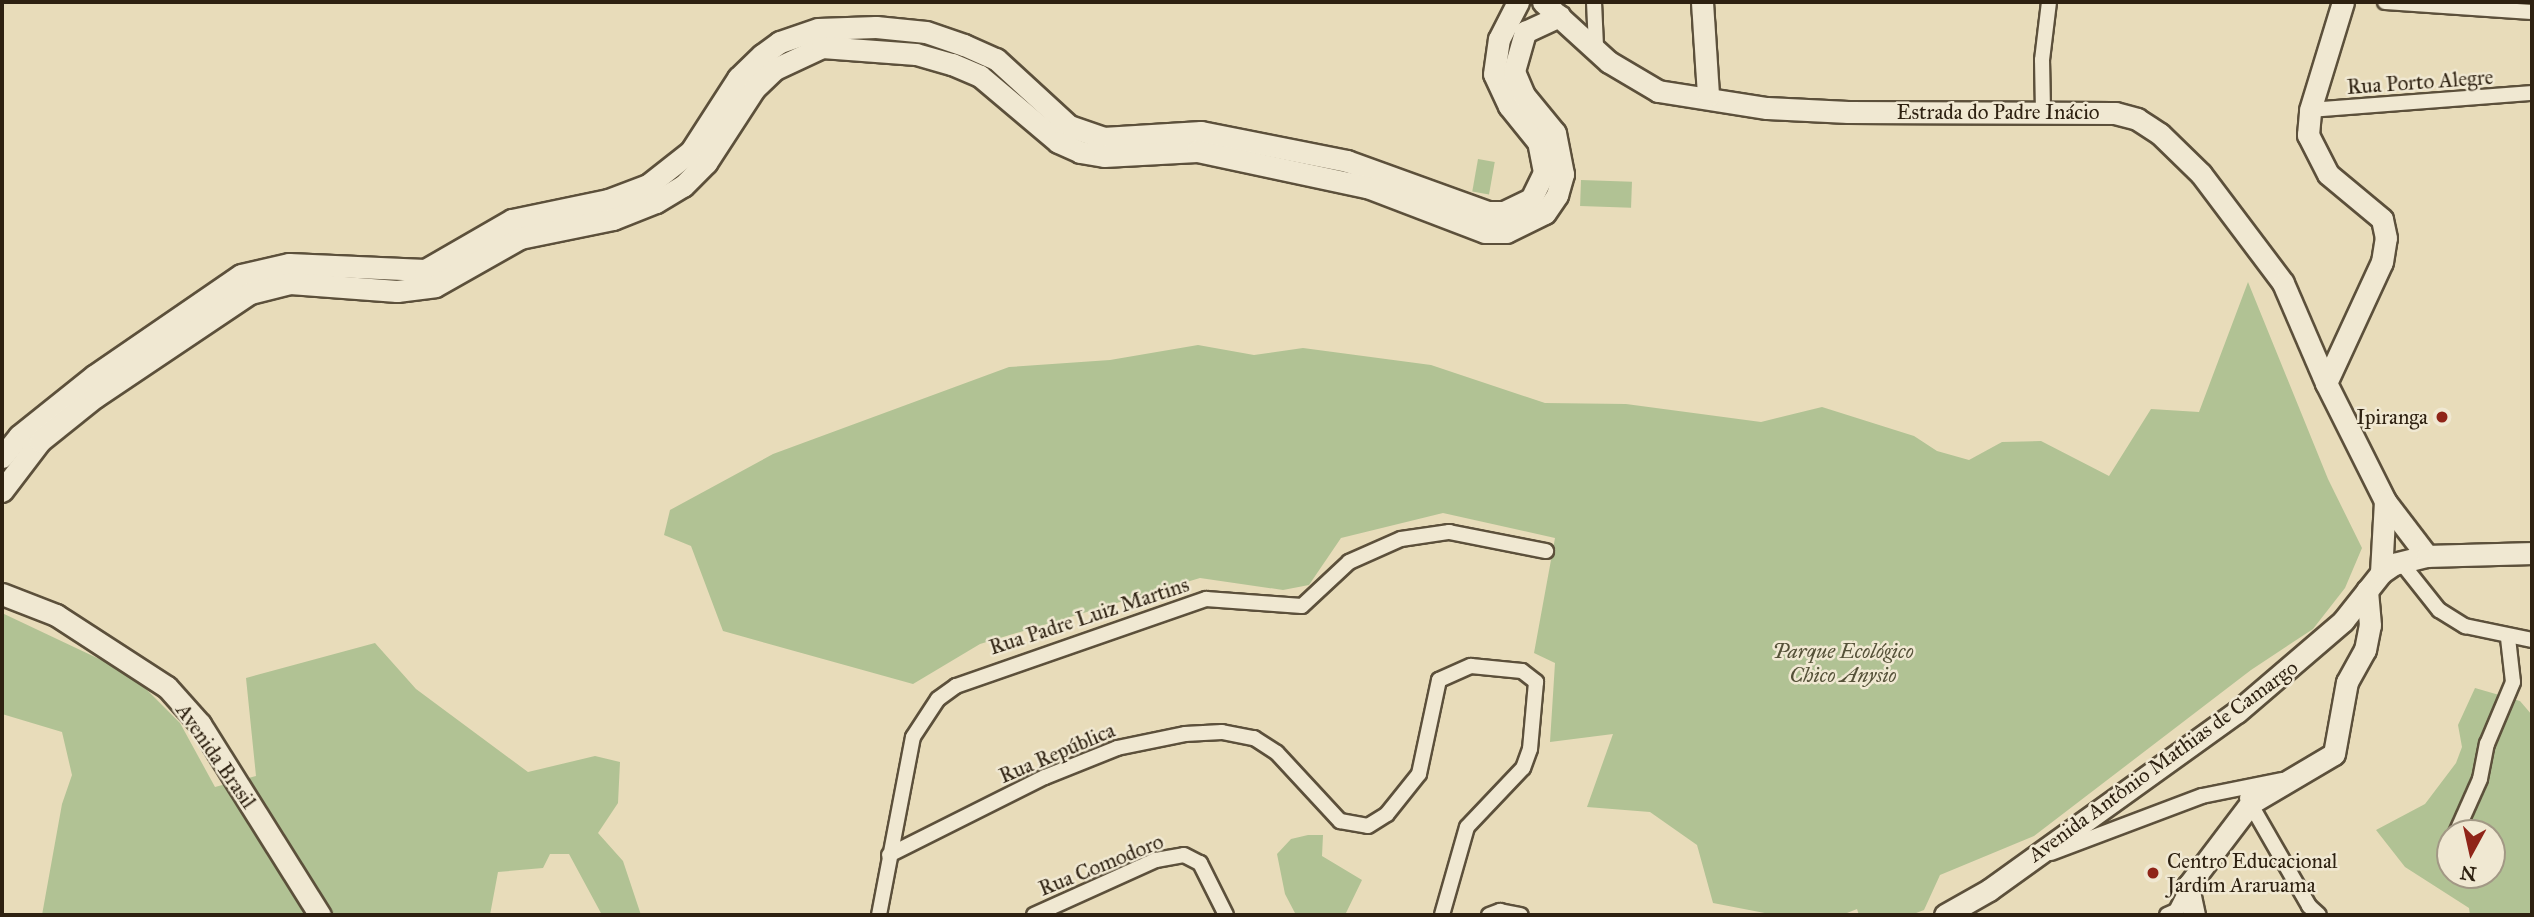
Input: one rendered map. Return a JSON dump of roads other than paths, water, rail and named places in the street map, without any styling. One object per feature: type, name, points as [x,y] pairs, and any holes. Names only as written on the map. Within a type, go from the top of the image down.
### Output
[{"type":"street","name":"Estrada do Padre Inácio","points":[[1543,2],[1630,78],[1658,91],[1708,96],[1767,108],[1848,112],[2115,113],[2137,119],[2177,148],[2283,284],[2326,383],[2385,501],[2394,533],[2427,556]]},
{"type":"street","points":[[1594,2],[1596,46]]},
{"type":"street","points":[[1702,2],[1708,96]]},
{"type":"street","points":[[2043,111],[2042,60],[2049,2]]},
{"type":"street","points":[[2326,383],[2382,262],[2386,238],[2382,219],[2371,206],[2328,174],[2308,135],[2310,110],[2343,2]]},
{"type":"street","points":[[2385,2],[2532,12]]},
{"type":"street","points":[[1537,23],[1517,4],[1499,39],[1494,74],[1508,106],[1538,142],[1554,173]]},
{"type":"street","points":[[2,457],[64,399],[250,293],[269,286],[397,291],[435,286],[520,238],[613,219],[677,179],[722,143],[754,89],[775,69],[820,38],[915,54],[952,64],[980,76],[1058,142],[1080,152],[1104,156],[1228,148],[1367,187],[1485,232],[1506,232],[1545,213],[1557,195],[1554,173],[1555,132],[1524,95],[1514,71],[1517,47],[1525,32],[1537,23],[1559,16]]},
{"type":"street","name":"Rua Porto Alegre","points":[[2310,110],[2532,93]]},
{"type":"street","points":[[2,491],[40,441],[165,341]]},
{"type":"street","name":"Rua Padre Luiz Martins","points":[[879,915],[900,787],[917,729],[938,699],[967,681],[1206,599],[1302,606],[1349,562],[1401,539],[1449,532],[1546,551]]},
{"type":"street","points":[[2381,573],[2394,533]]},
{"type":"street","points":[[2532,553],[2427,556],[2400,561],[2439,610],[2465,626],[2508,638],[2532,640]]},
{"type":"street","name":"Avenida Antônio Mathias de Camargo","points":[[1945,915],[2030,860],[2237,712],[2343,621],[2381,573],[2400,561]]},
{"type":"street","points":[[2166,915],[2176,911],[2188,886],[2251,803],[2289,778],[2334,754],[2347,682],[2365,650],[2370,625],[2367,590]]},
{"type":"street","name":"Avenida Brasil","points":[[2,594],[56,615],[167,687],[200,724],[320,915]]},
{"type":"street","points":[[2462,819],[2480,779],[2492,728],[2507,703],[2513,682],[2508,638]]},
{"type":"street","name":"Rua República","points":[[889,855],[1116,748],[1185,734],[1222,732],[1254,738],[1278,753],[1340,821],[1368,826],[1387,814],[1419,774],[1439,680],[1471,666],[1494,665],[1532,677],[1537,715],[1527,759],[1509,784],[1467,827],[1442,915]]},
{"type":"street","points":[[2030,860],[2229,790],[2289,778]]},
{"type":"street","points":[[2229,790],[2244,793],[2309,906],[2319,915]]},
{"type":"street","name":"Rua Comodoro","points":[[1034,915],[1156,860],[1184,855],[1200,863],[1226,915]]},
{"type":"street","points":[[2188,886],[2194,915]]},
{"type":"street","points":[[1489,915],[1512,911],[1521,915]]},
{"type":"place","name":"Ipiranga","points":[[2442,417]]},
{"type":"place","name":"Centro Educacional Jardim Araruama","points":[[2153,873]]},
{"type":"park label","name":"Parque Ecológico Chico Anysio","points":[[1843,663]]}]
